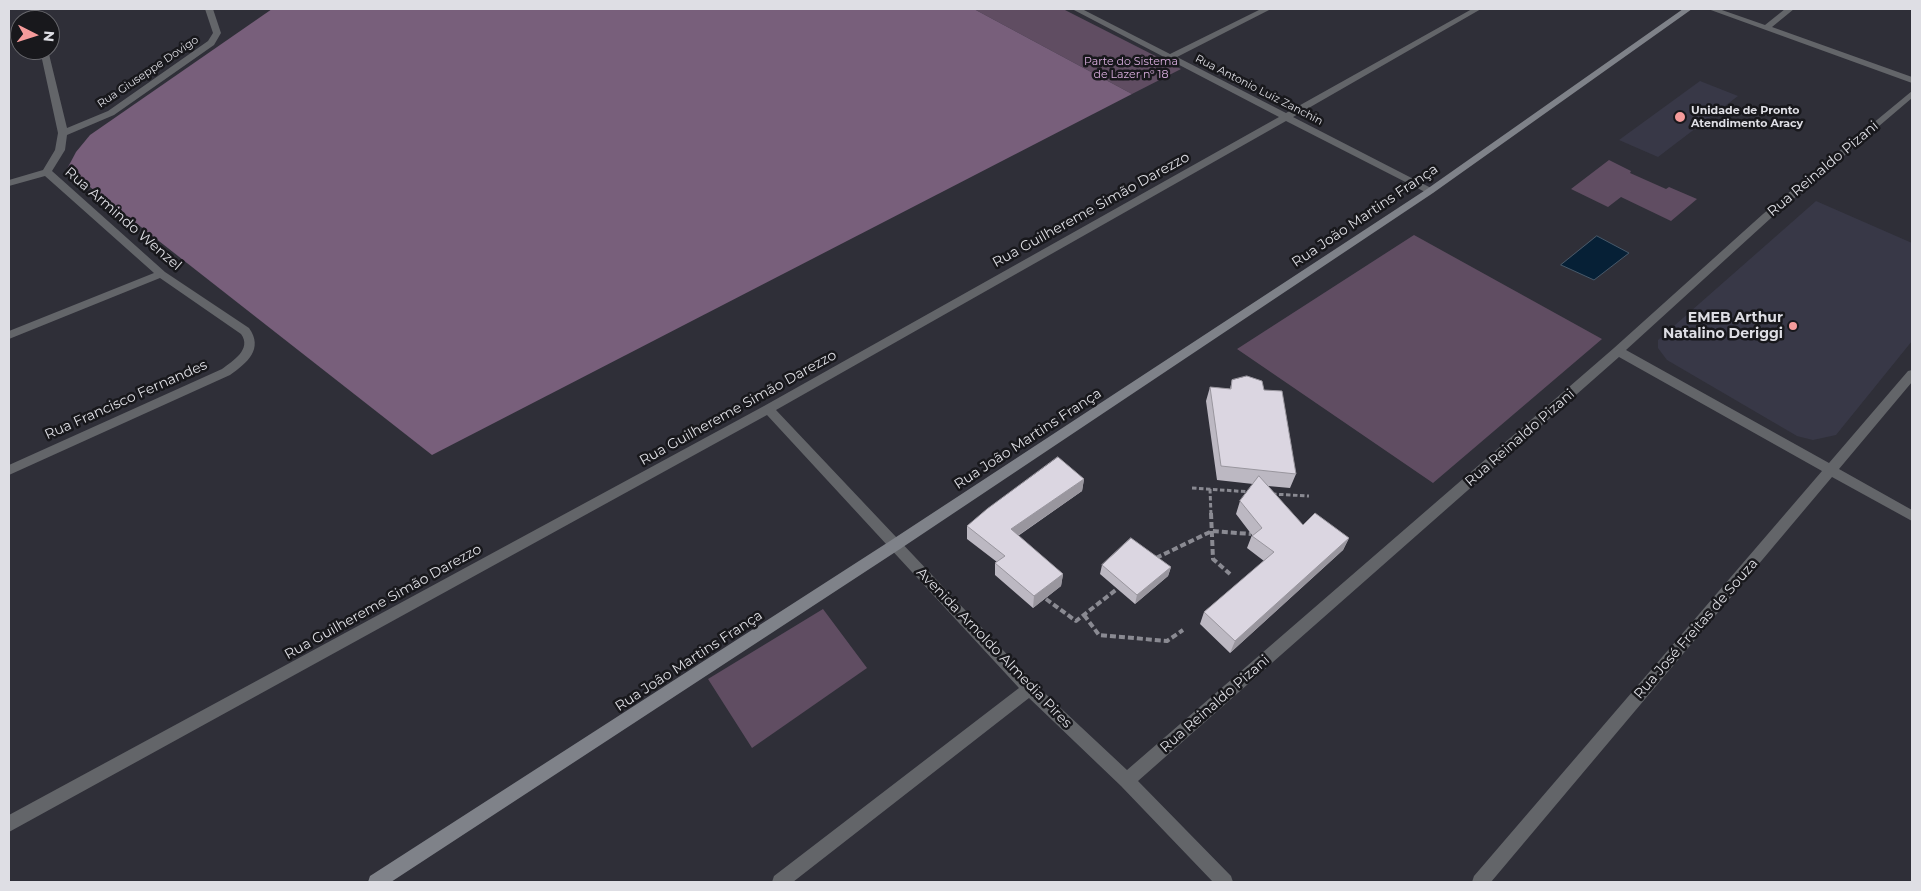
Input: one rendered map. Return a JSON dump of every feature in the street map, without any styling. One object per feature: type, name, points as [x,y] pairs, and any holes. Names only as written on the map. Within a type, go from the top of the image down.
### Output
[{"type":"main road","name":"Rua João Martins França","points":[[376,882],[895,545],[1430,192],[1688,9]]},
{"type":"street","name":"Rua Giuseppe Dovigo","points":[[63,134],[111,113],[210,43],[217,33],[208,9]]},
{"type":"street","name":"Rua Antonio Luiz Zanchin","points":[[1076,9],[1430,192]]},
{"type":"street","points":[[1171,57],[1266,9]]},
{"type":"street","name":"Rua Guilhereme Simão Darezzo","points":[[9,824],[768,410],[1287,118],[1476,9]]},
{"type":"street","points":[[1712,9],[1912,80]]},
{"type":"street","points":[[1767,28],[1790,9]]},
{"type":"street","points":[[46,60],[63,134]]},
{"type":"street","name":"Rua Reinaldo Pizani","points":[[1127,782],[1618,351],[1767,216],[1912,94]]},
{"type":"street","name":"Rua Armindo Wenzel","points":[[63,134],[60,150],[47,172],[161,274],[245,331],[250,337],[249,350]]},
{"type":"street","points":[[9,183],[47,172]]},
{"type":"street","points":[[9,336],[161,274]]},
{"type":"street","name":"Rua Francisco Fernandes","points":[[9,470],[226,372],[238,363],[249,350]]},
{"type":"street","points":[[1618,351],[1912,516]]},
{"type":"street","name":"Rua José Freitas de Souza","points":[[1480,882],[1912,374]]},
{"type":"street","name":"Avenida Arnoldo Almedia Pires","points":[[768,410],[1030,689],[1127,782],[1225,882]]},
{"type":"street","points":[[780,882],[1030,689]]},
{"type":"path","points":[[1192,488],[1259,493]]},
{"type":"path","points":[[1210,489],[1213,559],[1230,574]]},
{"type":"path","points":[[1269,493],[1309,496]]},
{"type":"path","points":[[1148,562],[1212,532],[1251,534]]},
{"type":"path","points":[[1046,599],[1076,621],[1117,588]]},
{"type":"path","points":[[1084,615],[1099,635],[1167,641],[1183,630]]},
{"type":"shaded area","points":[[272,9],[974,9],[1132,94],[432,455],[67,169],[76,152],[90,135]]},
{"type":"shaded area","name":"Unidade de Pronto Atendimento Aracy","points":[[1700,81],[1738,96],[1658,157],[1619,140]]},
{"type":"shaded area","name":"EMEB Arthur Natalino Deriggi","points":[[1816,201],[1912,243],[1912,341],[1836,435],[1813,440],[1797,436],[1667,360],[1658,348],[1658,340]]},
{"type":"green space","name":"Parte do Sistema de Lazer nº 18","points":[[974,9],[1063,9],[1181,69],[1132,94]]},
{"type":"green space","points":[[1609,160],[1631,171],[1630,173],[1666,189],[1669,187],[1697,199],[1671,221],[1621,197],[1608,207],[1571,189]]},
{"type":"green space","points":[[1414,235],[1602,339],[1433,483],[1237,349]]},
{"type":"green space","points":[[823,609],[867,668],[752,748],[708,679]]},
{"type":"water","points":[[1597,236],[1629,253],[1594,280],[1561,265]]},
{"type":"building","points":[[1247,376],[1262,381],[1264,390],[1282,391],[1296,474],[1221,466],[1210,387],[1231,389],[1232,380]]},
{"type":"building","points":[[1058,457],[1084,479],[1011,529],[1063,574],[1034,596],[995,563],[1005,556],[967,526]]},
{"type":"building","points":[[1259,476],[1303,525],[1315,513],[1349,538],[1235,641],[1204,612],[1274,552],[1252,536],[1262,528],[1240,501]]},
{"type":"building","points":[[1131,538],[1171,567],[1137,595],[1102,565]]},
{"type":"place","name":"Unidade de Pronto Atendimento Aracy","points":[[1680,117]]},
{"type":"place","name":"EMEB Arthur Natalino Deriggi","points":[[1793,326]]}]
